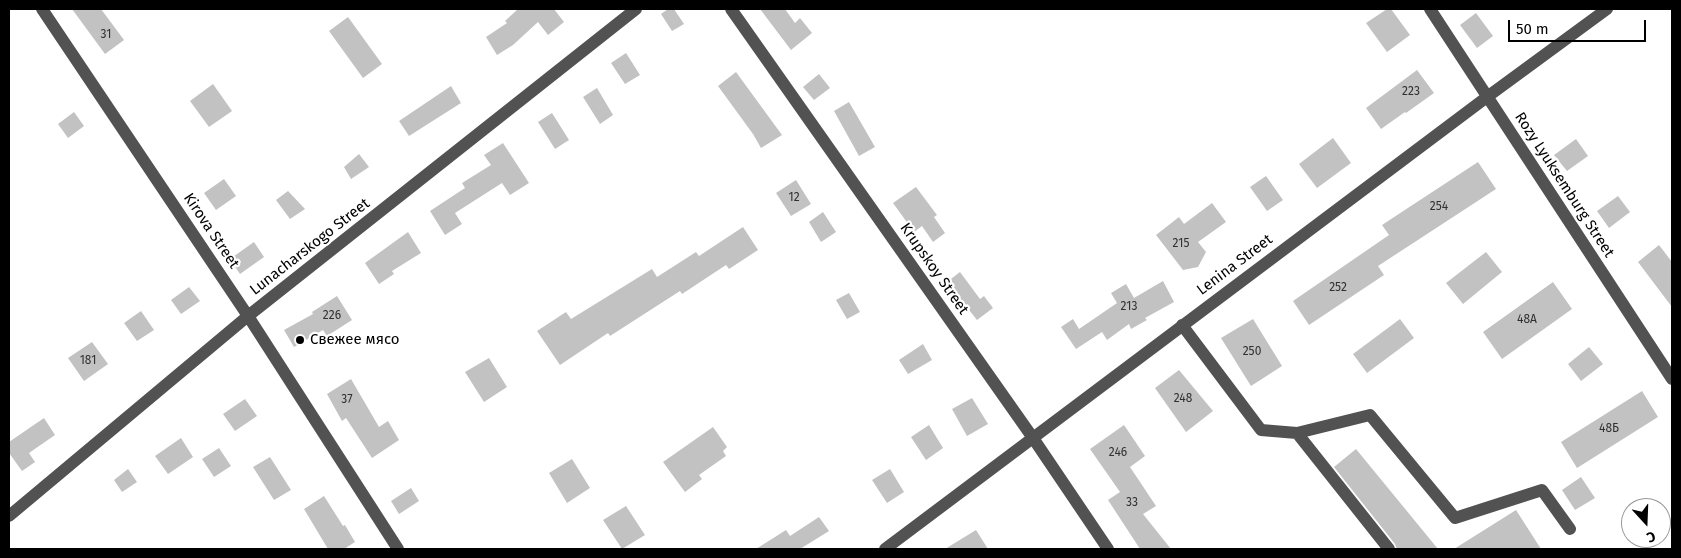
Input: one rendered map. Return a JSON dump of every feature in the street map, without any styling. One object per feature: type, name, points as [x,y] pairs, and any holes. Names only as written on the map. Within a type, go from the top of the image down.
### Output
[{"type":"street","name":"Kirova Street","points":[[42,9],[248,316],[398,549]]},
{"type":"street","name":"Lunacharskogo Street","points":[[9,516],[248,316],[636,9]]},
{"type":"street","name":"Krupskoy Street","points":[[732,9],[1033,438],[1108,549]]},
{"type":"street","name":"Rozy Lyuksemburg Street","points":[[1430,9],[1672,379]]},
{"type":"street","name":"Lenina Street","points":[[885,549],[1607,9]]},
{"type":"street","points":[[1182,325],[1261,430],[1297,433],[1370,415],[1455,518],[1542,490],[1570,529]]},
{"type":"street","points":[[1297,433],[1388,549]]},
{"type":"building","points":[[72,9],[101,9],[124,40],[105,54]]},
{"type":"building","points":[[518,9],[554,9],[564,22],[548,35],[538,22],[513,45],[497,55],[486,37],[507,23],[505,21]]},
{"type":"building","points":[[668,9],[674,9],[684,24],[672,31],[661,14]]},
{"type":"building","points":[[760,9],[785,9],[795,23],[800,18],[812,33],[791,50]]},
{"type":"building","points":[[1387,9],[1391,9],[1410,35],[1387,52],[1366,23]]},
{"type":"building","points":[[1476,13],[1493,36],[1477,48],[1460,25]]},
{"type":"building","points":[[348,17],[382,64],[363,78],[329,31]]},
{"type":"building","points":[[626,53],[640,75],[625,84],[611,63]]},
{"type":"building","points":[[1417,70],[1434,93],[1381,129],[1366,108]]},
{"type":"building","points":[[736,72],[782,135],[761,148],[718,86]]},
{"type":"building","points":[[819,74],[830,88],[814,100],[803,87]]},
{"type":"building","points":[[213,84],[232,111],[209,127],[190,101]]},
{"type":"building","points":[[451,86],[461,103],[409,136],[399,121]]},
{"type":"building","points":[[597,88],[613,115],[600,124],[583,97]]},
{"type":"building","points":[[849,102],[875,147],[859,156],[834,111]]},
{"type":"building","points":[[74,112],[84,126],[68,138],[58,124]]},
{"type":"building","points":[[552,113],[569,140],[555,149],[538,122]]},
{"type":"building","points":[[1333,138],[1351,163],[1317,188],[1299,164]]},
{"type":"building","points":[[1576,139],[1588,156],[1567,171],[1554,155]]},
{"type":"building","points":[[503,143],[529,183],[510,195],[502,183],[455,213],[462,224],[445,235],[430,211],[465,188],[462,183],[491,165],[484,155]]},
{"type":"building","points":[[359,154],[369,167],[351,179],[344,167]]},
{"type":"building","points":[[1478,162],[1496,189],[1378,266],[1384,275],[1309,325],[1293,301],[1389,235],[1382,225]]},
{"type":"building","points":[[1266,176],[1283,200],[1267,211],[1250,187]]},
{"type":"building","points":[[224,179],[236,196],[216,210],[204,193]]},
{"type":"building","points":[[796,180],[811,204],[791,216],[776,193]]},
{"type":"building","points":[[916,187],[937,215],[934,217],[945,233],[933,242],[922,226],[914,232],[893,203]]},
{"type":"building","points":[[288,191],[305,209],[290,219],[276,200]]},
{"type":"building","points":[[1618,196],[1630,212],[1609,228],[1597,211]]},
{"type":"building","points":[[1212,203],[1226,222],[1198,242],[1206,252],[1198,267],[1183,270],[1156,235],[1179,217],[1184,224]]},
{"type":"building","points":[[823,212],[836,232],[821,242],[809,222]]},
{"type":"building","points":[[743,227],[758,250],[729,269],[726,265],[682,294],[680,291],[610,336],[608,333],[560,365],[537,331],[566,312],[571,319],[652,269],[657,277],[696,252],[699,256]]},
{"type":"building","points":[[408,232],[421,253],[392,271],[394,274],[379,284],[365,263]]},
{"type":"building","points":[[254,242],[264,257],[240,274],[230,259]]},
{"type":"building","points":[[1659,245],[1672,262],[1672,307],[1638,262]]},
{"type":"building","points":[[1486,252],[1502,272],[1463,304],[1446,283]]},
{"type":"building","points":[[960,272],[980,299],[984,296],[993,308],[977,320],[947,282]]},
{"type":"building","points":[[1163,281],[1174,302],[1145,318],[1147,320],[1131,329],[1129,324],[1107,340],[1102,332],[1076,349],[1061,327],[1073,319],[1079,329],[1117,303],[1111,293],[1126,284],[1134,298]]},
{"type":"building","points":[[1553,282],[1572,309],[1502,359],[1483,332]]},
{"type":"building","points":[[189,287],[200,301],[181,314],[171,300]]},
{"type":"building","points":[[849,293],[860,312],[847,319],[836,300]]},
{"type":"building","points":[[337,296],[352,320],[327,336],[323,330],[294,347],[284,330],[313,314],[312,312]]},
{"type":"building","points":[[141,311],[154,330],[137,341],[124,323]]},
{"type":"building","points":[[1253,319],[1282,366],[1251,386],[1221,338]]},
{"type":"building","points":[[1400,319],[1414,338],[1367,373],[1353,354]]},
{"type":"building","points":[[92,342],[108,364],[84,381],[68,358]]},
{"type":"building","points":[[923,344],[932,360],[908,374],[899,360]]},
{"type":"building","points":[[1589,347],[1603,364],[1581,381],[1568,364]]},
{"type":"building","points":[[489,358],[507,387],[484,402],[465,372]]},
{"type":"building","points":[[1179,370],[1213,411],[1186,432],[1155,388]]},
{"type":"building","points":[[351,379],[379,427],[388,421],[399,440],[372,458],[346,418],[342,421],[327,394]]},
{"type":"building","points":[[1642,391],[1658,417],[1577,468],[1561,442]]},
{"type":"building","points":[[972,398],[988,424],[967,436],[952,409]]},
{"type":"building","points":[[245,399],[257,416],[235,431],[223,414]]},
{"type":"building","points":[[44,418],[55,435],[29,453],[35,462],[22,471],[9,453],[9,442]]},
{"type":"building","points":[[929,425],[943,448],[926,460],[911,437]]},
{"type":"building","points":[[1124,425],[1145,456],[1130,467],[1156,506],[1143,514],[1171,549],[1140,549],[1108,500],[1120,492],[1090,449]]},
{"type":"building","points":[[713,427],[727,447],[723,451],[726,456],[699,475],[702,479],[685,492],[663,462]]},
{"type":"building","points":[[181,438],[193,457],[168,474],[155,456]]},
{"type":"building","points":[[219,448],[231,466],[214,477],[202,459]]},
{"type":"building","points":[[1356,449],[1438,549],[1397,549],[1334,467]]},
{"type":"building","points":[[270,457],[291,490],[274,500],[253,467]]},
{"type":"building","points":[[572,459],[590,488],[567,503],[549,473]]},
{"type":"building","points":[[128,469],[137,482],[122,492],[114,480]]},
{"type":"building","points":[[890,469],[904,492],[887,503],[872,480]]},
{"type":"building","points":[[1581,477],[1595,498],[1575,510],[1562,490]]},
{"type":"building","points":[[411,488],[419,501],[399,514],[391,501]]},
{"type":"building","points":[[324,496],[355,542],[344,549],[328,549],[304,509]]},
{"type":"building","points":[[626,506],[645,535],[622,549],[603,520]]},
{"type":"building","points":[[1516,510],[1541,549],[1454,549]]},
{"type":"building","points":[[819,517],[829,531],[800,549],[756,549],[786,530],[790,536]]},
{"type":"building","points":[[976,530],[988,549],[945,549]]},
{"type":"place","name":"Свежее мясо","points":[[300,340]]}]
